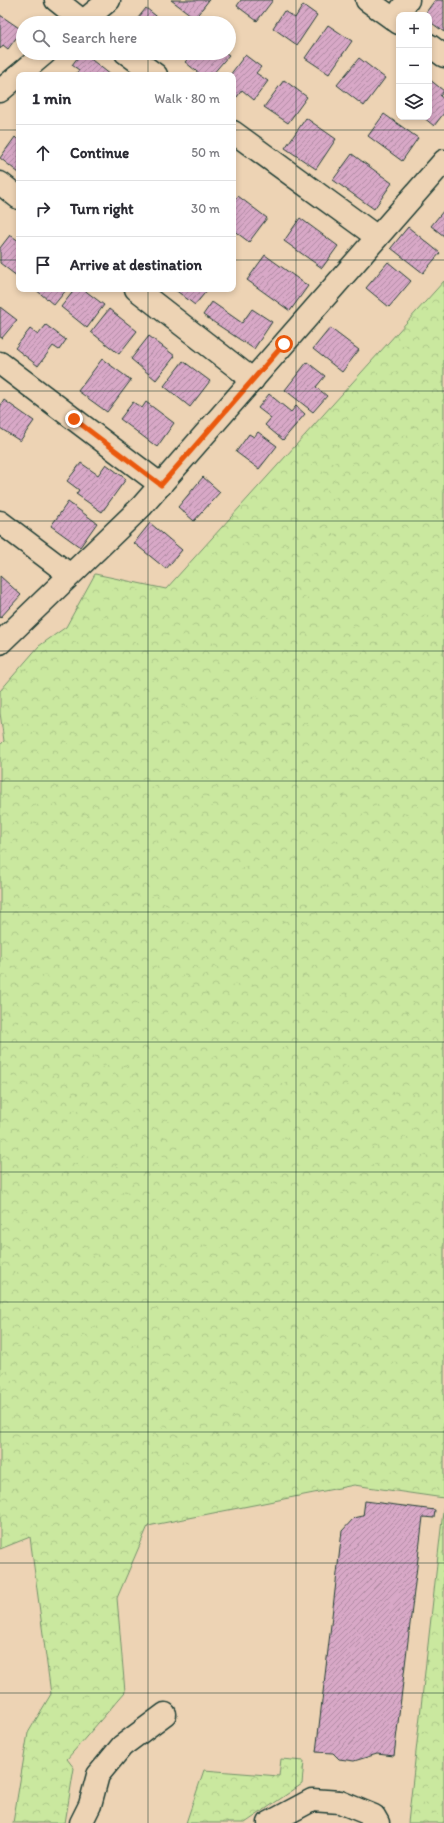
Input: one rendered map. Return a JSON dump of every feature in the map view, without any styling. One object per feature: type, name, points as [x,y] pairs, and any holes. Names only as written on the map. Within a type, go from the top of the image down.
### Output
[{"type":"street","points":[[56,0],[76,16]]},
{"type":"street","points":[[90,16],[109,0]]},
{"type":"street","points":[[367,0],[396,21]]},
{"type":"street","points":[[401,12],[408,0]]},
{"type":"street","points":[[432,47],[444,56]]},
{"type":"street","points":[[22,72],[37,60]]},
{"type":"street","points":[[136,60],[152,72]]},
{"type":"street","points":[[0,91],[16,77]]},
{"type":"street","points":[[236,134],[377,238]]},
{"type":"street","points":[[0,643],[142,506],[444,161]]},
{"type":"street","points":[[0,183],[16,196]]},
{"type":"street","points":[[140,292],[253,380]]},
{"type":"street","points":[[0,363],[161,485]]},
{"type":"street","points":[[0,522],[70,575]]},
{"type":"street","points":[[81,1823],[90,1805],[98,1775],[122,1746],[165,1714]]},
{"type":"street","points":[[269,1823],[312,1800],[340,1802],[374,1816],[378,1823]]},
{"type":"green space","points":[[444,281],[444,1498],[354,1485],[148,1526],[117,1598],[125,1692],[67,1759],[74,1768],[65,1823],[13,1823],[28,1733],[51,1694],[30,1537],[0,1549],[0,745],[4,741],[0,713],[0,691],[39,646],[66,627],[95,574],[166,589]]},
{"type":"green space","points":[[444,1502],[444,1823],[408,1823]]},
{"type":"green space","points":[[281,1759],[304,1761],[302,1784],[245,1823],[186,1823],[204,1770],[279,1776]]},
{"type":"building","points":[[171,0],[209,0],[197,16],[192,16]]},
{"type":"building","points":[[241,0],[273,0],[257,21],[237,6]]},
{"type":"building","points":[[435,0],[444,0],[444,32],[432,23],[432,12],[426,12]]},
{"type":"building","points":[[303,5],[317,15],[297,45],[273,28],[284,11],[295,18]]},
{"type":"building","points":[[146,8],[156,16],[140,16]]},
{"type":"building","points":[[0,15],[16,26],[16,38],[8,49],[3,45],[0,49]]},
{"type":"building","points":[[328,25],[352,41],[329,74],[305,58]]},
{"type":"building","points":[[245,55],[261,67],[256,73],[268,81],[254,100],[242,90],[237,97],[236,72],[232,72]]},
{"type":"building","points":[[359,58],[385,78],[364,106],[337,85]]},
{"type":"building","points":[[76,60],[92,60],[107,72],[77,72],[79,70],[72,65]]},
{"type":"building","points":[[187,60],[225,60],[215,72],[197,72],[185,62]]},
{"type":"building","points":[[284,80],[307,97],[288,123],[264,107]]},
{"type":"building","points":[[432,81],[444,91],[440,96],[444,99],[444,113],[434,126],[427,120],[432,120]]},
{"type":"building","points":[[384,114],[418,138],[402,161],[368,136]]},
{"type":"building","points":[[306,118],[336,139],[316,169],[285,148]]},
{"type":"building","points":[[15,137],[16,171],[0,158]]},
{"type":"building","points":[[352,154],[392,183],[374,209],[333,180]]},
{"type":"building","points":[[238,196],[267,218],[249,242],[236,232],[236,198]]},
{"type":"building","points":[[444,210],[444,236],[431,226]]},
{"type":"building","points":[[300,218],[338,246],[322,268],[284,241]]},
{"type":"building","points":[[408,227],[440,253],[423,273],[391,248]]},
{"type":"building","points":[[10,235],[16,239],[16,275],[0,263],[0,248]]},
{"type":"building","points":[[265,255],[308,286],[290,311],[247,280]]},
{"type":"building","points":[[388,262],[411,281],[389,307],[366,288]]},
{"type":"building","points":[[39,292],[65,292],[54,305]]},
{"type":"building","points":[[73,292],[87,292],[104,305],[87,328],[61,307]]},
{"type":"building","points":[[178,292],[206,292],[195,305]]},
{"type":"building","points":[[212,302],[242,323],[252,309],[272,322],[254,349],[203,315]]},
{"type":"building","points":[[0,307],[17,320],[2,338],[0,337]]},
{"type":"building","points":[[109,309],[137,331],[119,354],[91,332]]},
{"type":"building","points":[[46,325],[66,340],[59,350],[53,346],[38,366],[15,348],[30,329],[38,335]]},
{"type":"building","points":[[330,328],[359,350],[342,372],[313,349]]},
{"type":"building","points":[[149,336],[175,356],[156,380],[131,359]]},
{"type":"building","points":[[102,359],[131,380],[107,412],[78,391]]},
{"type":"building","points":[[183,361],[210,381],[190,407],[164,386]]},
{"type":"building","points":[[307,362],[325,376],[316,387],[327,396],[313,412],[285,390]]},
{"type":"building","points":[[269,394],[291,412],[296,406],[305,414],[283,440],[265,425],[271,418],[258,408]]},
{"type":"building","points":[[4,400],[34,421],[20,441],[0,428],[0,407]]},
{"type":"building","points":[[133,402],[142,408],[146,402],[174,423],[157,447],[120,419]]},
{"type":"building","points":[[258,432],[277,446],[259,469],[236,452],[249,434],[254,437]]},
{"type":"building","points":[[81,463],[98,475],[106,464],[126,479],[102,512],[76,494],[79,490],[67,481]]},
{"type":"building","points":[[203,477],[220,492],[194,521],[178,507]]},
{"type":"building","points":[[68,502],[97,523],[80,547],[51,526]]},
{"type":"building","points":[[150,523],[182,550],[166,569],[134,543]]},
{"type":"building","points":[[0,576],[21,595],[0,618]]},
{"type":"building","points":[[365,1501],[435,1510],[434,1518],[423,1517],[394,1756],[377,1754],[354,1761],[339,1759],[333,1753],[316,1752],[342,1531],[354,1518],[363,1516]]},
{"type":"route","points":[[74,419],[161,485],[284,344]]}]
